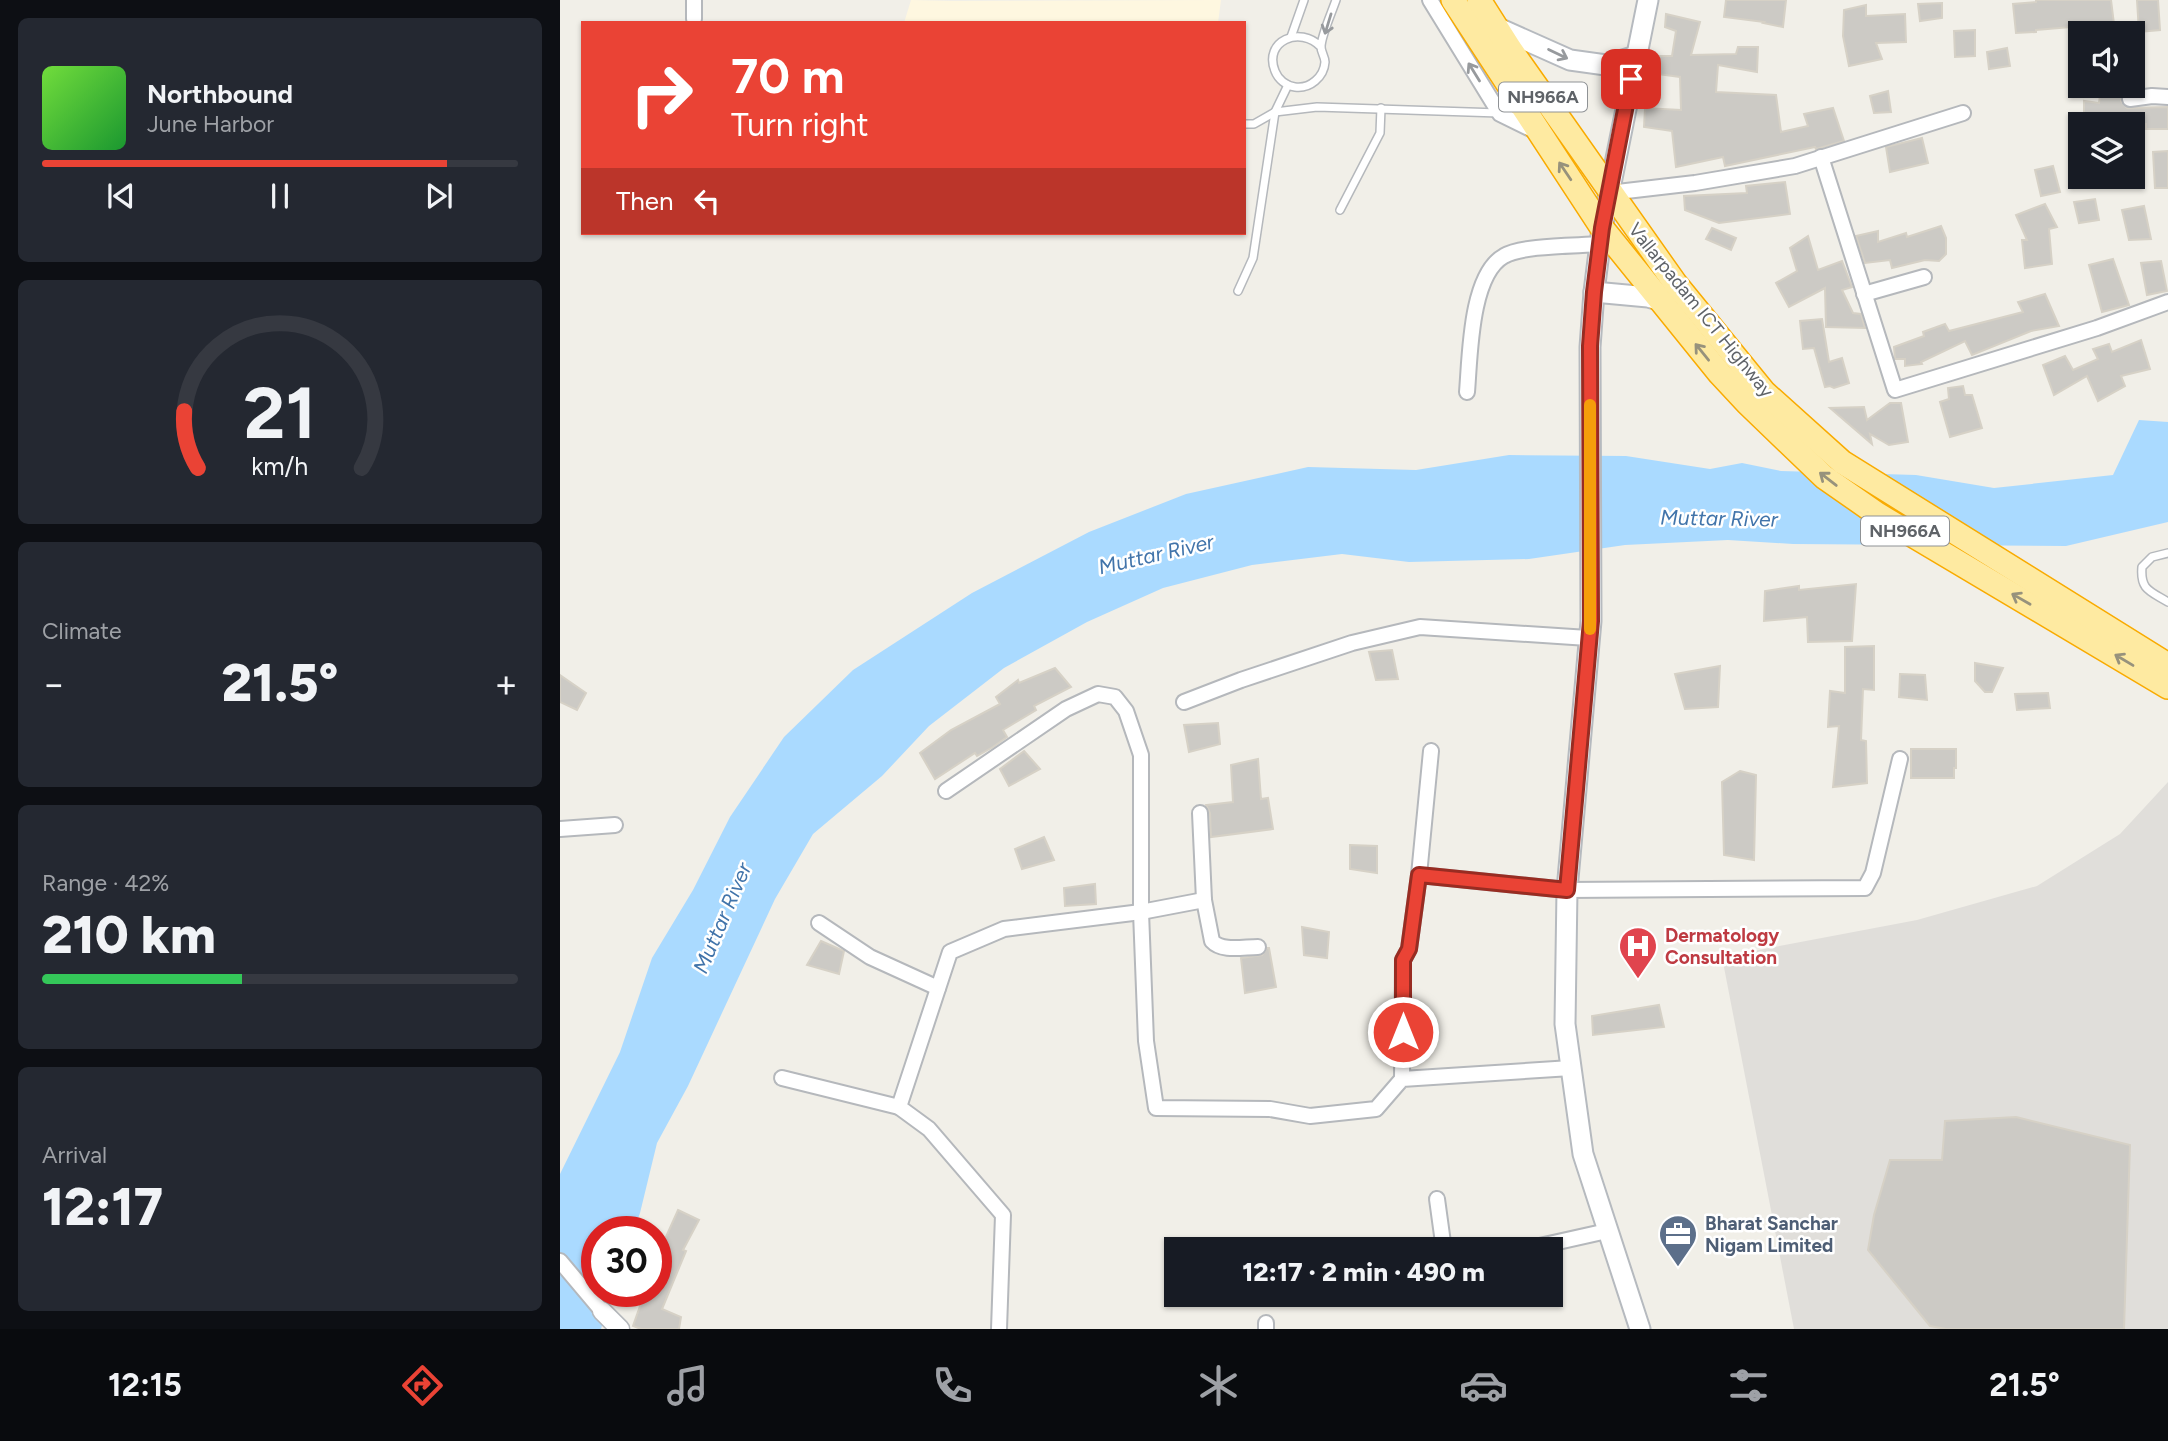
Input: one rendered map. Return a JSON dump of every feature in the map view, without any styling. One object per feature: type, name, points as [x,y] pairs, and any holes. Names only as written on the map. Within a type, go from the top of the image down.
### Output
[{"type":"highway","name":"Vallarpadam ICT Highway","points":[[1452,0],[1540,133],[1601,236],[1755,397],[1824,477],[1877,514],[2086,625],[2168,665]]},
{"type":"highway","name":"Vallarpadam ICT Highway","points":[[1479,0],[1609,192],[1755,397]]},
{"type":"highway","name":"Vallarpadam ICT Highway","points":[[2086,625],[2168,687]]},
{"type":"main road","points":[[1640,1329],[1583,1154],[1565,1024],[1567,890],[1590,629],[1590,346],[1594,292],[1609,192],[1648,0]]},
{"type":"main road","points":[[1496,27],[1570,60],[1606,65],[1636,56]]},
{"type":"main road","points":[[1594,292],[1661,301]]},
{"type":"street","points":[[694,0],[694,19]]},
{"type":"street","points":[[1430,0],[1500,114],[1540,133]]},
{"type":"street","points":[[2130,99],[2168,97]]},
{"type":"street","points":[[1609,192],[1695,183],[1796,166],[1963,113]]},
{"type":"street","points":[[1821,157],[1895,390],[2097,328],[2168,302]]},
{"type":"street","points":[[1466,392],[1478,292],[1502,256],[1601,236]]},
{"type":"street","points":[[1864,294],[1924,277]]},
{"type":"street","points":[[1184,702],[1352,643],[1420,627],[1590,629]]},
{"type":"street","points":[[946,791],[1066,709],[1098,694],[1115,696],[1126,711],[1141,755],[1141,912],[1146,1041],[1156,1108],[1270,1109],[1310,1116],[1376,1109],[1402,1079],[1403,960],[1409,949],[1419,875],[1431,751]]},
{"type":"street","points":[[1419,875],[1567,890],[1865,888],[1872,873],[1900,759]]},
{"type":"street","points":[[1200,813],[1204,900],[1209,933],[1214,945],[1258,947]]},
{"type":"street","points":[[560,829],[615,825]]},
{"type":"street","points":[[899,1107],[950,952],[1004,929],[1141,912],[1204,900]]},
{"type":"street","points":[[820,923],[870,957],[938,988]]},
{"type":"street","points":[[1402,1079],[1571,1068]]},
{"type":"street","points":[[782,1077],[899,1107],[929,1129],[1003,1215],[999,1329]]},
{"type":"street","points":[[1437,1199],[1442,1237]]},
{"type":"street","points":[[1563,1241],[1607,1231]]},
{"type":"street","points":[[560,1261],[620,1329]]},
{"type":"lane","points":[[1304,0],[1291,37],[1277,47],[1273,55],[1275,73],[1288,85],[1304,87],[1318,79],[1325,64],[1321,47],[1336,0]]},
{"type":"lane","points":[[1291,37],[1308,37],[1321,47]]},
{"type":"lane","points":[[1238,291],[1252,258],[1275,112],[1288,85]]},
{"type":"lane","points":[[1246,124],[1254,124],[1275,112],[1317,107],[1500,114]]},
{"type":"lane","points":[[1340,210],[1380,133],[1381,108]]},
{"type":"lane","points":[[2168,553],[2152,558],[2142,567],[2141,580],[2145,587],[2168,602]]},
{"type":"shaded area","points":[[911,0],[1221,0],[1218,21],[905,21]]},
{"type":"shaded area","points":[[2168,782],[2168,1329],[1794,1329],[1722,957],[1917,920],[2037,886],[2120,834]]},
{"type":"water","name":"Muttar River","points":[[2139,420],[2168,422],[2168,522],[2066,546],[1793,544],[1728,540],[1625,545],[1529,559],[1409,562],[1342,554],[1252,565],[1163,588],[1087,622],[1004,668],[929,726],[882,776],[813,834],[775,899],[688,1086],[657,1143],[639,1216],[581,1216],[581,1307],[608,1307],[601,1329],[560,1329],[560,1174],[620,1052],[652,958],[693,890],[730,817],[784,737],[853,670],[972,593],[1089,532],[1186,494],[1308,467],[1416,470],[1509,455],[1626,456],[1710,469],[1742,463],[1781,471],[1916,475],[1994,488],[2113,475]]},
{"type":"building","points":[[1726,0],[1786,0],[1783,27],[1724,17]]},
{"type":"building","points":[[2111,0],[2114,21],[2068,21],[2068,27],[2016,33],[2013,4]]},
{"type":"building","points":[[2137,0],[2158,0],[2160,30],[2145,31],[2145,21],[2138,21]]},
{"type":"building","points":[[1942,3],[1942,18],[1920,21],[1918,4]]},
{"type":"building","points":[[1866,5],[1866,16],[1905,14],[1906,42],[1876,43],[1882,59],[1849,66],[1843,36],[1844,10]]},
{"type":"building","points":[[1666,14],[1700,22],[1691,55],[1736,54],[1738,47],[1758,47],[1757,72],[1718,65],[1716,92],[1776,95],[1781,132],[1808,126],[1804,114],[1833,108],[1844,141],[1725,166],[1723,157],[1676,167],[1672,131],[1644,127],[1645,108],[1681,110],[1680,77],[1657,74],[1659,56],[1672,56],[1676,31],[1665,27]]},
{"type":"building","points":[[1975,30],[1975,56],[1955,57],[1954,31]]},
{"type":"building","points":[[2007,48],[2010,66],[1989,69],[1987,52]]},
{"type":"building","points":[[1888,91],[1891,112],[1874,113],[1870,96]]},
{"type":"building","points":[[2100,98],[2122,98],[2127,108],[2168,107],[2168,129],[2146,129],[2145,112],[2084,112],[2084,101],[2099,103]]},
{"type":"building","points":[[1922,138],[1928,163],[1890,172],[1886,147]]},
{"type":"building","points":[[2168,151],[2168,188],[2155,188],[2153,152]]},
{"type":"building","points":[[2053,166],[2060,192],[2041,196],[2035,170]]},
{"type":"building","points":[[1785,182],[1790,214],[1719,223],[1685,210],[1684,196],[1747,193],[1746,186]]},
{"type":"building","points":[[2095,199],[2099,220],[2079,223],[2074,202]]},
{"type":"building","points":[[2045,204],[2057,227],[2049,229],[2052,264],[2025,268],[2022,240],[2027,240],[2016,215]]},
{"type":"building","points":[[2144,206],[2151,239],[2129,240],[2122,210]]},
{"type":"building","points":[[1941,226],[1946,238],[1946,254],[1939,261],[1925,260],[1892,268],[1890,260],[1865,263],[1856,236],[1878,231],[1878,242],[1906,233],[1907,237]]},
{"type":"building","points":[[1712,228],[1736,238],[1731,250],[1706,239]]},
{"type":"building","points":[[1808,236],[1818,270],[1842,261],[1852,287],[1842,290],[1853,313],[1861,314],[1865,328],[1826,327],[1825,288],[1789,307],[1776,283],[1797,271],[1790,248]]},
{"type":"building","points":[[2113,259],[2129,305],[2102,312],[2089,265]]},
{"type":"building","points":[[2161,261],[2167,291],[2147,295],[2141,263]]},
{"type":"building","points":[[2045,294],[2059,326],[2031,331],[1972,355],[1965,341],[1921,362],[1922,364],[1905,366],[1905,359],[1895,359],[1894,347],[1924,336],[1923,332],[1945,324],[1949,331],[2023,312],[2018,302]]},
{"type":"building","points":[[1822,319],[1829,362],[1842,358],[1849,383],[1834,388],[1825,387],[1814,348],[1803,349],[1800,321]]},
{"type":"building","points":[[2141,340],[2150,369],[2121,376],[2125,386],[2098,401],[2087,376],[2054,395],[2043,365],[2065,356],[2073,370],[2098,359],[2093,349],[2109,344],[2112,352]]},
{"type":"building","points":[[1963,386],[1965,395],[1972,395],[1982,428],[1950,437],[1940,402],[1949,399],[1948,388]]},
{"type":"building","points":[[1890,403],[1901,403],[1908,442],[1889,445],[1870,434],[1872,444],[1830,408],[1864,407],[1867,420]]},
{"type":"building","points":[[1856,584],[1852,641],[1808,642],[1807,617],[1764,621],[1765,591],[1799,586],[1799,590]]},
{"type":"building","points":[[1874,646],[1874,690],[1863,689],[1861,740],[1866,741],[1867,783],[1833,787],[1839,726],[1828,727],[1830,691],[1845,693],[1845,647]]},
{"type":"building","points":[[1392,650],[1398,679],[1376,680],[1369,652]]},
{"type":"building","points":[[1975,663],[2003,668],[1992,692],[1985,692],[1975,681]]},
{"type":"building","points":[[1720,666],[1718,707],[1685,709],[1675,674]]},
{"type":"building","points":[[1055,668],[1071,687],[1034,706],[1036,710],[1003,730],[1007,737],[993,747],[977,756],[975,753],[935,779],[920,753],[951,730],[1000,704],[996,697],[1018,680],[1019,683]]},
{"type":"building","points":[[1900,674],[1925,675],[1927,700],[1899,697]]},
{"type":"building","points":[[560,675],[586,693],[577,710],[560,702]]},
{"type":"building","points":[[2048,693],[2050,708],[2017,710],[2015,694]]},
{"type":"building","points":[[1218,723],[1220,744],[1189,752],[1184,725]]},
{"type":"building","points":[[1911,749],[1956,749],[1954,778],[1911,778]]},
{"type":"building","points":[[1024,751],[1040,769],[1009,786],[1000,769]]},
{"type":"building","points":[[1258,759],[1261,799],[1268,798],[1273,829],[1211,837],[1210,813],[1206,805],[1233,802],[1231,765]]},
{"type":"building","points":[[1740,771],[1756,775],[1754,860],[1724,855],[1722,782]]},
{"type":"building","points":[[1044,837],[1054,860],[1022,869],[1015,849]]},
{"type":"building","points":[[1350,845],[1377,846],[1377,873],[1350,869]]},
{"type":"building","points":[[1095,884],[1096,904],[1065,906],[1064,888]]},
{"type":"building","points":[[1302,927],[1329,932],[1327,958],[1304,955]]},
{"type":"building","points":[[821,941],[844,951],[839,974],[807,965]]},
{"type":"building","points":[[1267,948],[1276,987],[1245,993],[1241,958],[1262,955]]},
{"type":"building","points":[[1659,1005],[1664,1027],[1593,1035],[1592,1016]]},
{"type":"building","points":[[2016,1117],[2130,1145],[2124,1329],[1946,1329],[1930,1326],[1868,1250],[1874,1215],[1890,1160],[1942,1160],[1945,1121]]},
{"type":"building","points":[[678,1210],[699,1220],[683,1250],[686,1251],[672,1285],[672,1223]]},
{"type":"building","points":[[640,1307],[663,1307],[662,1309],[681,1317],[679,1329],[641,1329],[633,1326]]},
{"type":"slow traffic","points":[[1590,405],[1590,629]]},
{"type":"place","name":"Dermatology Consultation","points":[[1638,980]]},
{"type":"place","name":"Bharat Sanchar Nigam Limited","points":[[1678,1268]]},
{"type":"route","points":[[1403,1032],[1403,960],[1409,949],[1419,875],[1567,890],[1591,621],[1590,346],[1594,292],[1602,228],[1631,79]]}]
